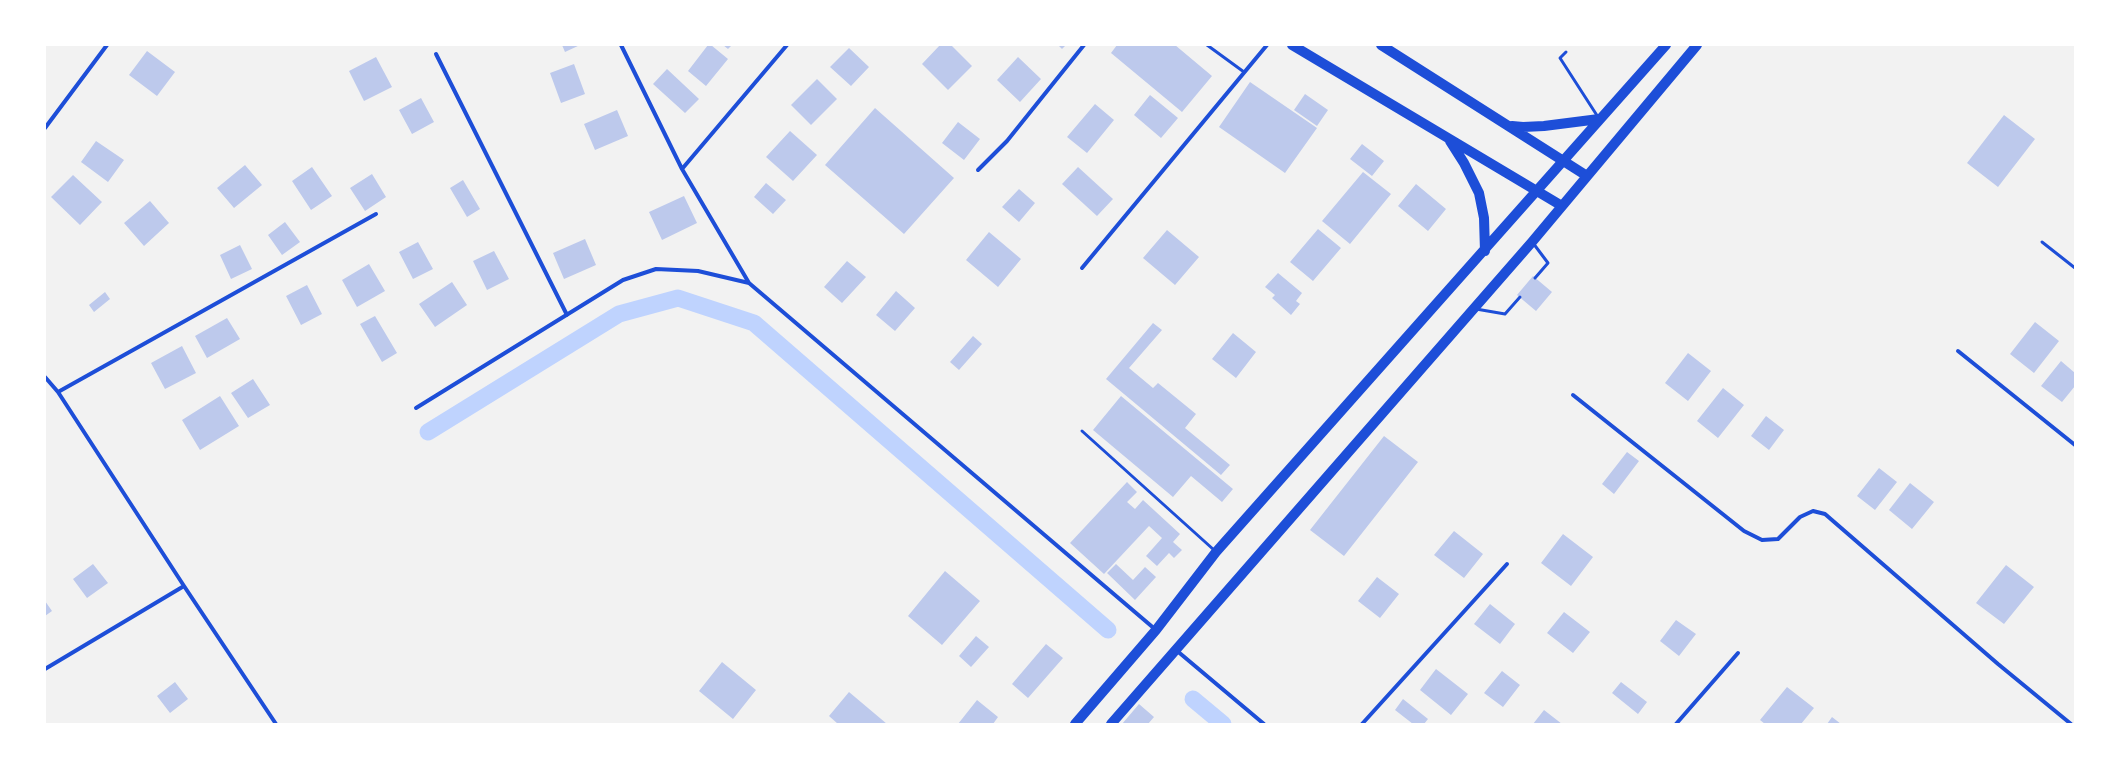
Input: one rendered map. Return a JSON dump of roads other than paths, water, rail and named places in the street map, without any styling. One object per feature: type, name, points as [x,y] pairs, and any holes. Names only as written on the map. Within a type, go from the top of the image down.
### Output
[{"type":"main road","points":[[1292,45],[1562,206]]},
{"type":"main road","points":[[1381,45],[1587,176]]},
{"type":"main road","points":[[1075,724],[1156,630],[1216,552],[1485,251],[1599,119],[1666,45]]},
{"type":"main road","points":[[1111,724],[1532,242],[1698,45]]},
{"type":"main road","points":[[1508,125],[1523,127],[1544,126],[1599,119]]},
{"type":"main road","points":[[1448,138],[1464,163],[1479,193],[1484,218],[1485,251]]},
{"type":"street","points":[[45,128],[107,45]]},
{"type":"street","points":[[620,45],[682,169],[749,283],[1156,630]]},
{"type":"street","points":[[682,169],[787,45]]},
{"type":"street","points":[[978,170],[1007,141],[1084,45]]},
{"type":"street","points":[[1082,268],[1267,45]]},
{"type":"street","points":[[436,54],[567,315]]},
{"type":"street","points":[[58,392],[376,214]]},
{"type":"street","points":[[416,408],[623,280],[656,270],[698,271],[749,283]]},
{"type":"street","points":[[1958,351],[2075,445]]},
{"type":"street","points":[[45,377],[58,392],[276,724]]},
{"type":"street","points":[[1573,395],[1744,531],[1762,540],[1778,538],[1800,517],[1813,511],[1825,514],[1992,659],[2071,724]]},
{"type":"street","points":[[1362,724],[1507,564]]},
{"type":"street","points":[[45,670],[184,586]]},
{"type":"street","points":[[1176,649],[1264,724]]},
{"type":"street","points":[[1676,724],[1738,652]]},
{"type":"lane","points":[[1207,45],[1244,72]]},
{"type":"lane","points":[[1566,52],[1560,58],[1599,119]]},
{"type":"lane","points":[[1532,242],[1548,262],[1535,278]]},
{"type":"lane","points":[[2042,242],[2075,268]]},
{"type":"lane","points":[[1474,309],[1505,314],[1520,297]]},
{"type":"lane","points":[[1082,431],[1216,552]]},
{"type":"waterway","points":[[428,432],[619,314],[678,298],[754,323],[1108,630]]},
{"type":"waterway","points":[[1193,699],[1223,724]]}]
